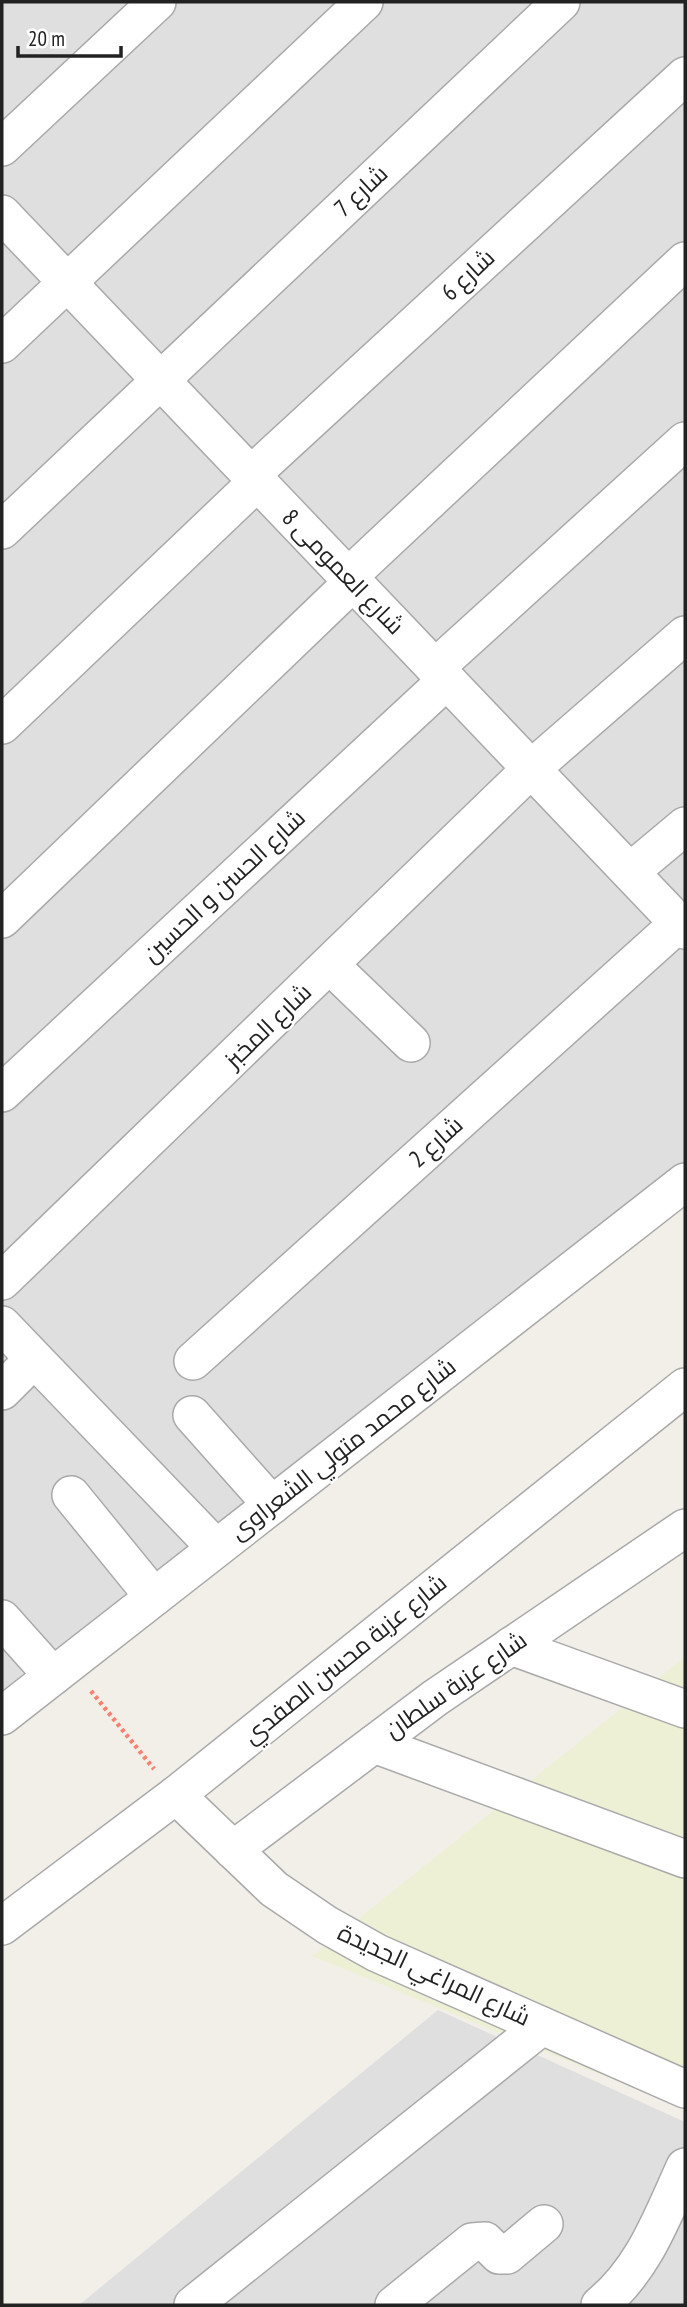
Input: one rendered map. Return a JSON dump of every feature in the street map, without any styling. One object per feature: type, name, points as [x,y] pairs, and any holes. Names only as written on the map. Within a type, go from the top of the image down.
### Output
[{"type":"street","points":[[2,147],[157,2]]},
{"type":"street","points":[[2,344],[365,2]]},
{"type":"street","name":"شارع 7","points":[[2,530],[561,2]]},
{"type":"street","name":"شارع 6","points":[[2,725],[254,478],[685,76]]},
{"type":"street","name":"شارع العمومى 8","points":[[2,214],[682,927]]},
{"type":"street","points":[[2,919],[685,261]]},
{"type":"street","name":"شارع الحسن و الحسين","points":[[2,1093],[685,441]]},
{"type":"street","name":"شارع المخبز","points":[[2,1281],[331,966],[531,769],[685,635]]},
{"type":"street","points":[[630,872],[685,826]]},
{"type":"street","name":"شارع 2","points":[[193,1361],[682,927]]},
{"type":"street","points":[[331,966],[411,1043]]},
{"type":"street","name":"شارع محمد متولي الشعراوى","points":[[2,1716],[685,1182]]},
{"type":"street","points":[[2,1325],[216,1548]]},
{"type":"street","points":[[2,1391],[34,1359]]},
{"type":"street","name":"شارع عزبة محسن الصفدي","points":[[2,1926],[176,1795],[685,1387]]},
{"type":"street","points":[[192,1415],[272,1505]]},
{"type":"street","points":[[71,1496],[154,1597]]},
{"type":"street","name":"شارع عزبة سلطان","points":[[233,1850],[511,1646],[685,1528]]},
{"type":"street","points":[[2,1619],[61,1670]]},
{"type":"street","points":[[511,1646],[685,1709]]},
{"type":"street","points":[[374,1744],[685,1859]]},
{"type":"street","name":"شارع المراغي الجديدة","points":[[176,1795],[274,1889],[327,1925],[377,1953],[685,2089]]},
{"type":"street","points":[[215,2298],[542,2026]]},
{"type":"street","points":[[600,2305],[633,2272],[647,2250],[685,2167]]},
{"type":"street","points":[[394,2305],[472,2242],[485,2241],[499,2255],[507,2255],[544,2224]]},
{"type":"path","points":[[61,1670],[176,1795]]},
{"type":"shaded area","points":[[2,2],[685,2],[685,930],[2,213]]},
{"type":"shaded area","points":[[2,227],[685,939],[685,1178],[2,1712]]},
{"type":"shaded area","points":[[438,2010],[685,2122],[685,2305],[79,2305]]},
{"type":"green space","points":[[685,1657],[685,2109],[312,1956]]}]
